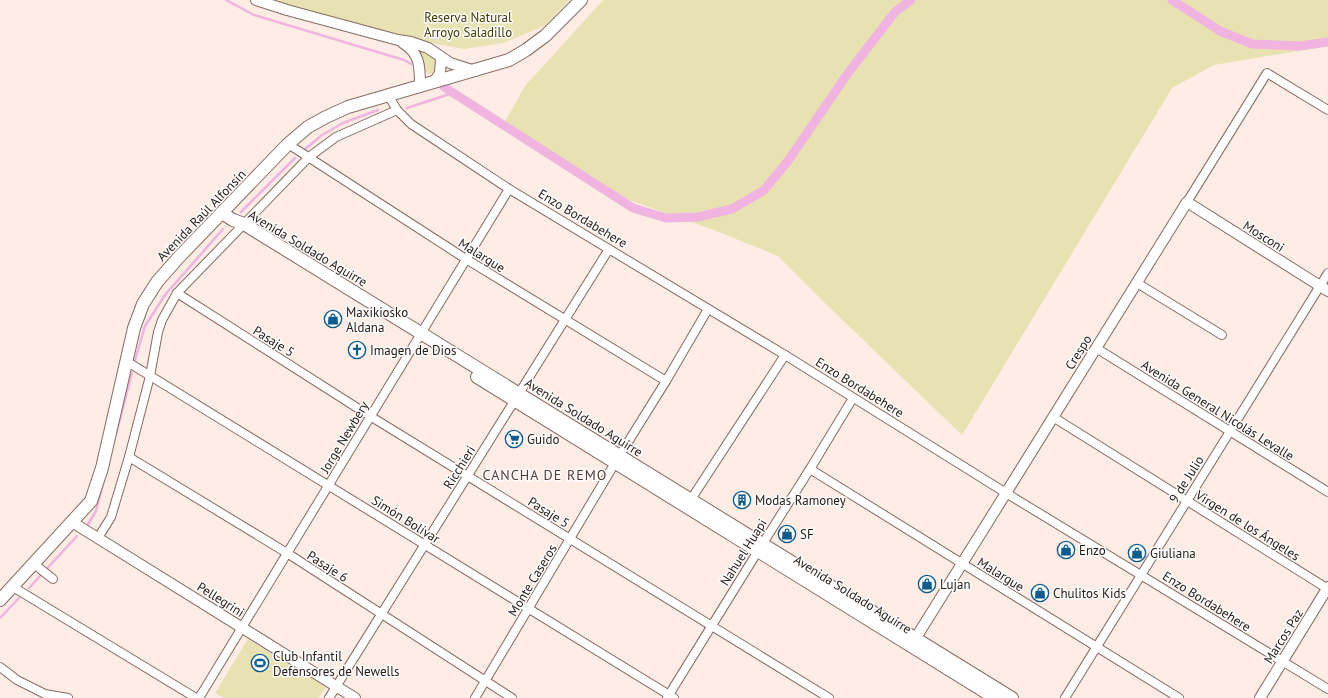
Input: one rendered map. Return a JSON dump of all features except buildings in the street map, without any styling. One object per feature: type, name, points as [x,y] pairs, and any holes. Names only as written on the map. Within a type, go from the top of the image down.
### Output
[{"type":"main road","name":"Avenida Raúl Alfonsín","points":[[0,600],[13,587],[44,572],[72,522],[91,501],[102,468],[134,328],[143,304],[154,287],[179,257],[288,144],[308,127],[348,107],[476,71],[509,60],[545,36],[581,0]]},
{"type":"main road","name":"Avenida Soldado Aguirre","points":[[222,213],[239,225],[913,642],[1012,698]]},
{"type":"main road","name":"Avenida Soldado Aguirre","points":[[913,642],[995,698]]},
{"type":"street","points":[[256,0],[398,40],[411,42],[428,48],[450,63],[476,71]]},
{"type":"street","points":[[398,40],[415,52],[420,74],[420,86]]},
{"type":"street","points":[[434,82],[440,73],[441,58]]},
{"type":"street","name":"Crespo","points":[[913,642],[1267,72],[1328,110]]},
{"type":"street","name":"Enzo Bordabehere","points":[[388,95],[397,110],[411,124],[509,189],[785,355],[1006,493],[1328,689]]},
{"type":"street","points":[[98,538],[111,517],[129,457],[150,376],[158,332],[162,320],[177,293],[239,225],[309,157],[336,137],[397,110]]},
{"type":"street","name":"Malargue","points":[[288,144],[466,259],[666,381]]},
{"type":"street","name":"Jorge Newbery","points":[[199,698],[509,189]]},
{"type":"street","name":"Mosconi","points":[[1187,202],[1324,289]]},
{"type":"street","name":"Ricchieri","points":[[329,698],[608,249]]},
{"type":"street","name":"9 de Julio","points":[[1065,698],[1230,431],[1324,289],[1328,274]]},
{"type":"street","points":[[1137,282],[1222,335]]},
{"type":"street","name":"Pasaje 5","points":[[177,293],[370,416],[830,698]]},
{"type":"street","name":"Monte Caseros","points":[[475,698],[708,309]]},
{"type":"street","name":"Avenida General Nicolás Levalle","points":[[1096,348],[1328,492]]},
{"type":"street","points":[[689,503],[785,355]]},
{"type":"street","name":"Simón Bolívar","points":[[126,361],[670,697]]},
{"type":"street","name":"Nahuel Huapi","points":[[670,697],[711,626],[810,470],[852,398]]},
{"type":"street","name":"Virgen de los Ángeles","points":[[1053,417],[1328,588]]},
{"type":"street","name":"Pasaje 6","points":[[129,457],[287,553],[512,698]]},
{"type":"street","name":"Malargue","points":[[810,470],[1179,698]]},
{"type":"street","name":"Pellegrini","points":[[72,522],[355,698]]},
{"type":"street","points":[[13,587],[196,698]]},
{"type":"street","name":"Marcos Paz","points":[[1260,698],[1328,588]]},
{"type":"street","points":[[0,667],[17,680],[45,694],[68,698]]},
{"type":"green space","name":"Reserva Natural Arroyo Saladillo","points":[[274,0],[569,0],[544,26],[503,43],[464,49],[431,43]]},
{"type":"green space","points":[[603,0],[1328,0],[1328,46],[1214,65],[1172,88],[962,435],[778,256],[711,229],[615,195],[502,127],[525,86]]},
{"type":"green space","points":[[419,48],[431,55],[436,61],[436,69],[433,73],[429,74],[424,71]]},
{"type":"green space","name":"Club Infantil Defensores de Newells","points":[[248,639],[326,687],[319,698],[223,698],[215,693]]},
{"type":"waterway","points":[[226,0],[254,15],[404,60],[411,64]]},
{"type":"waterway","points":[[444,87],[633,208],[666,218],[698,217],[732,209],[763,191],[788,161],[848,73],[895,12],[911,0]]},
{"type":"waterway","points":[[1172,0],[1220,31],[1252,44],[1300,46],[1328,42]]},
{"type":"waterway","points":[[407,108],[453,93]]},
{"type":"waterway","points":[[304,150],[322,135],[343,123],[378,110]]},
{"type":"waterway","points":[[241,212],[295,158]]},
{"type":"waterway","points":[[135,360],[145,326],[165,295],[223,229]]},
{"type":"waterway","points":[[116,434],[132,373]]},
{"type":"waterway","points":[[87,526],[96,511],[104,480]]},
{"type":"waterway","points":[[29,588],[77,536]]},
{"type":"waterway","points":[[0,618],[19,598]]},
{"type":"place","name":"Maxikiosko Aldana","points":[[333,319]]},
{"type":"place","name":"Imagen de Dios","points":[[357,350]]},
{"type":"place","name":"Guido","points":[[514,439]]},
{"type":"place","name":"Modas Ramoney","points":[[742,500]]},
{"type":"place","name":"SF","points":[[787,534]]},
{"type":"place","name":"Enzo","points":[[1066,550]]},
{"type":"place","name":"Giuliana","points":[[1137,553]]},
{"type":"place","name":"Lujan","points":[[927,584]]},
{"type":"place","name":"Chulitos Kids","points":[[1040,593]]},
{"type":"place","name":"Club Infantil Defensores de Newells","points":[[260,663]]},
{"type":"district","name":"CANCHA DE REMO","points":[[545,475]]}]
